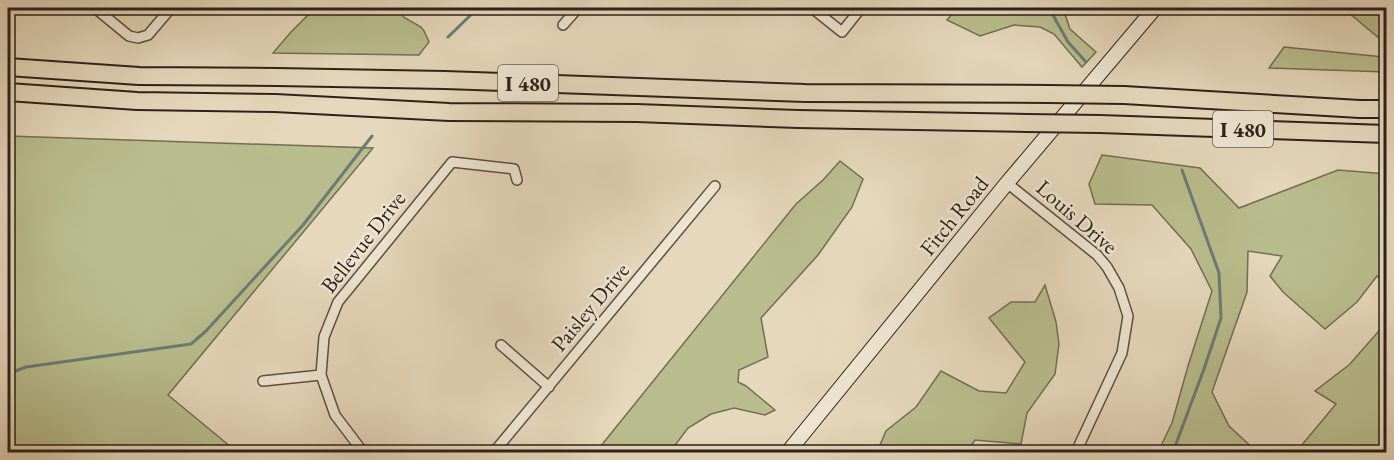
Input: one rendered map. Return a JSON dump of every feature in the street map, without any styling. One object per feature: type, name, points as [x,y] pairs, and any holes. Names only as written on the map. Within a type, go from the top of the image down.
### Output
[{"type":"highway","name":"I 480","points":[[8,67],[139,76],[456,80],[804,93],[1124,95],[1386,109]]},
{"type":"highway","name":"I 480","points":[[8,92],[137,101],[275,103],[450,112],[637,113],[798,119],[1100,124],[1386,134]]},
{"type":"street","points":[[95,8],[129,36],[138,38],[148,35],[171,8]]},
{"type":"street","points":[[563,26],[578,8]]},
{"type":"street","points":[[812,8],[842,32],[861,8]]},
{"type":"street","name":"Fitch Road","points":[[788,453],[1008,183],[1155,8]]},
{"type":"street","name":"Bellevue Drive","points":[[363,453],[335,415],[321,375],[324,337],[338,302],[452,162],[514,169],[517,180]]},
{"type":"street","name":"Louis Drive","points":[[1008,183],[1097,255],[1119,288],[1128,316],[1122,353],[1076,453]]},
{"type":"street","name":"Paisley Drive","points":[[494,453],[715,186]]},
{"type":"street","points":[[501,345],[549,387]]},
{"type":"street","points":[[263,381],[321,375]]},
{"type":"green space","points":[[315,8],[394,8],[405,18],[421,27],[429,42],[419,55],[273,53]]},
{"type":"green space","points":[[957,8],[1063,8],[1070,29],[1096,52],[1082,67],[1054,34],[1040,27],[1014,25],[980,36],[947,20]]},
{"type":"green space","points":[[1343,8],[1386,8],[1386,44]]},
{"type":"green space","points":[[1284,47],[1386,56],[1386,72],[1269,68]]},
{"type":"green space","points":[[8,136],[373,148],[168,395],[237,452],[8,452]]},
{"type":"green space","points":[[1102,155],[1200,168],[1239,208],[1338,170],[1386,174],[1386,285],[1377,276],[1357,302],[1325,329],[1283,292],[1270,276],[1282,256],[1248,251],[1247,292],[1212,392],[1229,426],[1257,452],[1158,452],[1172,423],[1212,291],[1191,249],[1152,205],[1095,204],[1089,184]]},
{"type":"green space","points":[[840,161],[863,179],[852,207],[818,255],[761,318],[768,357],[739,370],[738,382],[775,410],[765,415],[734,408],[711,414],[688,428],[670,452],[596,452],[796,204]]},
{"type":"green space","points":[[1045,285],[1056,322],[1059,344],[1055,374],[1027,413],[1021,444],[975,440],[967,452],[877,452],[886,431],[916,407],[941,371],[979,391],[1006,393],[1025,362],[989,318],[1011,302],[1035,302]]},
{"type":"green space","points":[[1386,323],[1386,452],[1296,452],[1336,404],[1315,391],[1349,365]]},
{"type":"waterway","points":[[448,37],[478,8]]},
{"type":"waterway","points":[[1049,8],[1068,42],[1086,62]]},
{"type":"waterway","points":[[8,374],[26,367],[191,344],[206,331],[303,225],[372,136]]},
{"type":"waterway","points":[[1173,452],[1221,318],[1219,273],[1182,170]]}]
